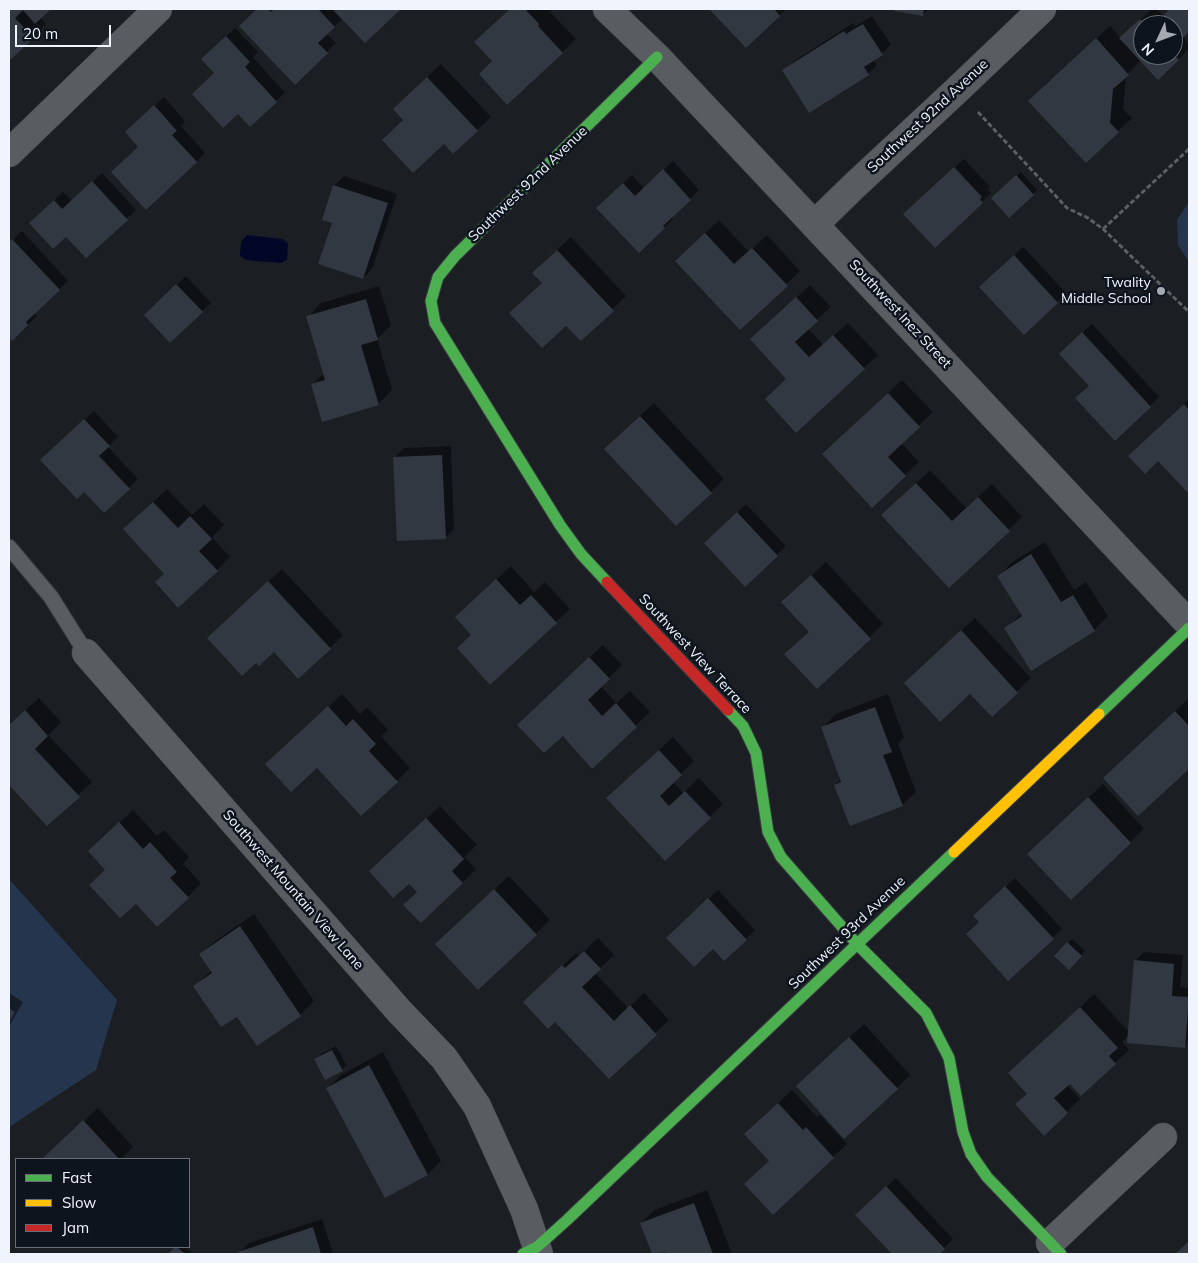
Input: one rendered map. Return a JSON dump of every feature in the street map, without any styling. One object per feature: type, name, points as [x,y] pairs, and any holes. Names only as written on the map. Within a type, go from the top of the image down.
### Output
[{"type":"street","points":[[9,153],[158,9]]},
{"type":"street","name":"Southwest Inez Street","points":[[607,9],[657,57],[1189,624]]},
{"type":"street","name":"Southwest 92nd Avenue","points":[[815,224],[1042,9]]},
{"type":"street","name":"Southwest 92nd Avenue","points":[[443,270],[657,57]]},
{"type":"street","name":"Southwest View Terrace","points":[[443,270],[438,278],[431,301],[435,323],[560,525],[581,554],[743,726],[756,754],[768,832],[780,857],[857,944],[926,1013],[949,1058],[963,1132],[971,1154],[987,1177],[1055,1249]]},
{"type":"street","name":"Southwest 93rd Avenue","points":[[533,1252],[1189,628]]},
{"type":"street","name":"Southwest Mountain View Lane","points":[[86,653],[399,1011],[444,1058],[477,1106],[524,1209],[533,1252]]},
{"type":"street","points":[[1055,1249],[1164,1138]]},
{"type":"lane","name":"Southwest Mountain View Lane","points":[[9,547],[51,597],[86,653]]},
{"type":"path","points":[[957,90],[1067,208],[1088,218],[1103,229],[1189,312]]},
{"type":"path","points":[[1103,229],[1189,149]]},
{"type":"shaded area","points":[[1189,202],[1189,262],[1178,245],[1177,220]]},
{"type":"shaded area","points":[[247,235],[283,239],[288,244],[287,260],[281,263],[246,260],[240,256],[241,242]]},
{"type":"shaded area","points":[[9,879],[117,1000],[96,1070],[9,1127]]},
{"type":"building","points":[[9,9],[51,9],[35,24],[23,10],[15,18],[34,38],[9,61]]},
{"type":"building","points":[[257,9],[268,9],[271,12],[274,9],[318,9],[335,27],[318,43],[328,53],[295,85],[239,26]]},
{"type":"building","points":[[332,9],[401,9],[365,43]]},
{"type":"building","points":[[510,9],[525,9],[563,53],[507,105],[479,74],[492,61],[474,42]]},
{"type":"building","points":[[709,9],[774,9],[780,16],[746,48]]},
{"type":"building","points":[[894,9],[924,9],[923,16],[894,11]]},
{"type":"building","points":[[1165,9],[1189,9],[1189,34],[1183,37],[1183,15],[1164,15],[1168,11]]},
{"type":"building","points":[[863,24],[883,55],[864,67],[869,75],[809,113],[782,70],[844,31],[846,34]]},
{"type":"building","points":[[1133,25],[1133,53],[1119,38]]},
{"type":"building","points":[[226,36],[250,62],[245,67],[277,102],[250,127],[238,114],[223,128],[192,94],[214,73],[201,59]]},
{"type":"building","points":[[1096,38],[1129,75],[1113,89],[1110,123],[1119,132],[1086,163],[1028,101]]},
{"type":"building","points":[[1144,65],[1174,65],[1158,80]]},
{"type":"building","points":[[427,77],[478,131],[453,154],[444,144],[413,173],[382,140],[403,120],[393,109]]},
{"type":"building","points":[[154,105],[177,131],[172,135],[197,162],[146,210],[111,172],[138,147],[125,132]]},
{"type":"building","points":[[954,167],[982,197],[980,199],[983,203],[935,248],[903,214]]},
{"type":"building","points":[[663,169],[691,200],[663,226],[665,228],[639,253],[596,208],[623,183],[635,196]]},
{"type":"building","points":[[1016,175],[1034,195],[1009,218],[991,198]]},
{"type":"building","points":[[92,181],[128,220],[86,258],[66,237],[53,249],[29,223],[54,200],[62,209]]},
{"type":"building","points":[[333,185],[388,203],[363,279],[318,264],[332,223],[322,220]]},
{"type":"building","points":[[705,233],[734,264],[752,248],[788,286],[740,330],[675,261]]},
{"type":"building","points":[[12,239],[60,290],[26,322],[28,325],[12,341],[9,338],[9,242]]},
{"type":"building","points":[[557,250],[614,311],[581,341],[566,326],[542,348],[509,313],[542,283],[532,273]]},
{"type":"building","points":[[1014,255],[1058,303],[1024,335],[979,287]]},
{"type":"building","points":[[176,284],[203,312],[170,343],[144,315]]},
{"type":"building","points":[[796,297],[818,321],[795,342],[809,357],[833,335],[865,369],[796,433],[765,399],[786,379],[750,339]]},
{"type":"building","points":[[366,299],[378,340],[361,345],[379,405],[322,422],[311,384],[325,380],[306,316]]},
{"type":"building","points":[[1082,332],[1151,407],[1115,441],[1075,398],[1089,386],[1059,354]]},
{"type":"building","points":[[888,393],[920,427],[888,457],[906,476],[872,508],[822,454]]},
{"type":"building","points":[[1184,404],[1189,410],[1189,494],[1158,461],[1145,474],[1128,456]]},
{"type":"building","points":[[640,416],[712,493],[676,526],[604,449]]},
{"type":"building","points":[[84,419],[110,446],[99,456],[130,489],[104,513],[84,492],[77,499],[40,460]]},
{"type":"building","points":[[442,455],[446,539],[397,541],[393,457]]},
{"type":"building","points":[[916,483],[952,521],[978,497],[1010,531],[949,588],[881,515]]},
{"type":"building","points":[[153,502],[178,528],[190,516],[212,539],[199,551],[218,571],[178,608],[155,582],[164,574],[123,529]]},
{"type":"building","points":[[737,512],[778,556],[745,587],[704,543]]},
{"type":"building","points":[[1031,554],[1061,602],[1073,595],[1095,631],[1031,671],[1004,628],[1022,616],[997,576]]},
{"type":"building","points":[[811,575],[871,639],[817,689],[784,654],[809,632],[781,602]]},
{"type":"building","points":[[496,579],[520,605],[531,595],[557,623],[490,685],[457,648],[471,635],[455,617]]},
{"type":"building","points":[[268,581],[331,649],[298,679],[274,652],[259,666],[256,663],[242,676],[207,638]]},
{"type":"building","points":[[961,630],[1018,693],[992,717],[970,694],[940,722],[904,683]]},
{"type":"building","points":[[589,657],[610,679],[588,700],[602,716],[616,703],[637,727],[592,769],[563,736],[544,753],[517,725]]},
{"type":"building","points":[[328,706],[346,726],[353,719],[376,744],[369,751],[398,782],[361,816],[317,768],[291,792],[265,764]]},
{"type":"building","points":[[875,707],[892,752],[883,755],[903,806],[850,826],[834,785],[841,782],[821,727]]},
{"type":"building","points":[[25,710],[48,736],[35,749],[80,797],[47,826],[9,785],[9,725]]},
{"type":"building","points":[[1175,711],[1189,726],[1189,769],[1138,816],[1103,778]]},
{"type":"building","points":[[659,750],[682,775],[660,796],[669,806],[685,791],[711,818],[665,861],[606,798]]},
{"type":"building","points":[[1088,797],[1131,843],[1071,900],[1027,854]]},
{"type":"building","points":[[426,818],[464,859],[452,871],[463,883],[421,923],[403,905],[417,892],[409,884],[393,898],[369,871]]},
{"type":"building","points":[[119,822],[143,849],[150,842],[177,872],[170,878],[189,898],[157,927],[136,904],[120,918],[89,885],[105,870],[88,851]]},
{"type":"building","points":[[1005,886],[1054,939],[1008,981],[966,934],[979,922],[973,916]]},
{"type":"building","points":[[494,889],[537,935],[478,990],[435,944]]},
{"type":"building","points":[[708,898],[747,940],[724,961],[713,949],[694,967],[666,938]]},
{"type":"building","points":[[240,926],[301,1016],[257,1046],[237,1017],[221,1027],[193,986],[212,973],[199,954]]},
{"type":"building","points":[[1067,942],[1082,956],[1069,970],[1054,956]]},
{"type":"building","points":[[584,951],[601,969],[582,987],[614,1021],[630,1005],[657,1035],[609,1079],[555,1022],[548,1029],[523,1002],[562,965],[565,968]]},
{"type":"building","points":[[1134,960],[1174,964],[1172,996],[1189,997],[1185,1048],[1127,1043]]},
{"type":"building","points":[[1080,1007],[1118,1048],[1109,1056],[1116,1064],[1081,1096],[1070,1084],[1054,1098],[1068,1113],[1044,1136],[1015,1104],[1027,1094],[1008,1073]]},
{"type":"building","points":[[9,1008],[15,1012],[9,1022]]},
{"type":"building","points":[[849,1037],[898,1089],[844,1139],[796,1086]]},
{"type":"building","points":[[332,1050],[343,1071],[325,1080],[314,1059]]},
{"type":"building","points":[[369,1065],[428,1175],[385,1198],[326,1088]]},
{"type":"building","points":[[778,1103],[803,1130],[806,1127],[834,1158],[773,1215],[744,1184],[769,1161],[744,1134]]},
{"type":"building","points":[[83,1120],[118,1158],[43,1158]]},
{"type":"building","points":[[886,1186],[945,1249],[940,1254],[892,1254],[855,1215]]},
{"type":"building","points":[[694,1203],[713,1254],[665,1254],[665,1252],[652,1254],[640,1223]]},
{"type":"building","points":[[313,1227],[321,1254],[239,1254],[238,1252]]},
{"type":"building","points":[[1189,1241],[1189,1254],[1175,1254]]},
{"type":"building","points":[[174,1248],[178,1248],[185,1254],[168,1254]]},
{"type":"traffic: fast","points":[[607,582],[581,554],[560,525],[435,323],[431,301],[438,277],[455,256],[657,57]]},
{"type":"traffic: fast","points":[[1099,714],[1189,628]]},
{"type":"traffic: fast","points":[[728,710],[743,726],[756,753],[768,832],[781,857],[857,944],[926,1013],[949,1058],[963,1132],[971,1154],[987,1177],[1061,1254]]},
{"type":"traffic: fast","points":[[523,1254],[537,1247],[567,1220],[954,852]]},
{"type":"traffic: slow","points":[[954,852],[1099,714]]},
{"type":"traffic: jam","points":[[607,582],[728,710]]},
{"type":"place","name":"Twality Middle School","points":[[1161,291]]}]
